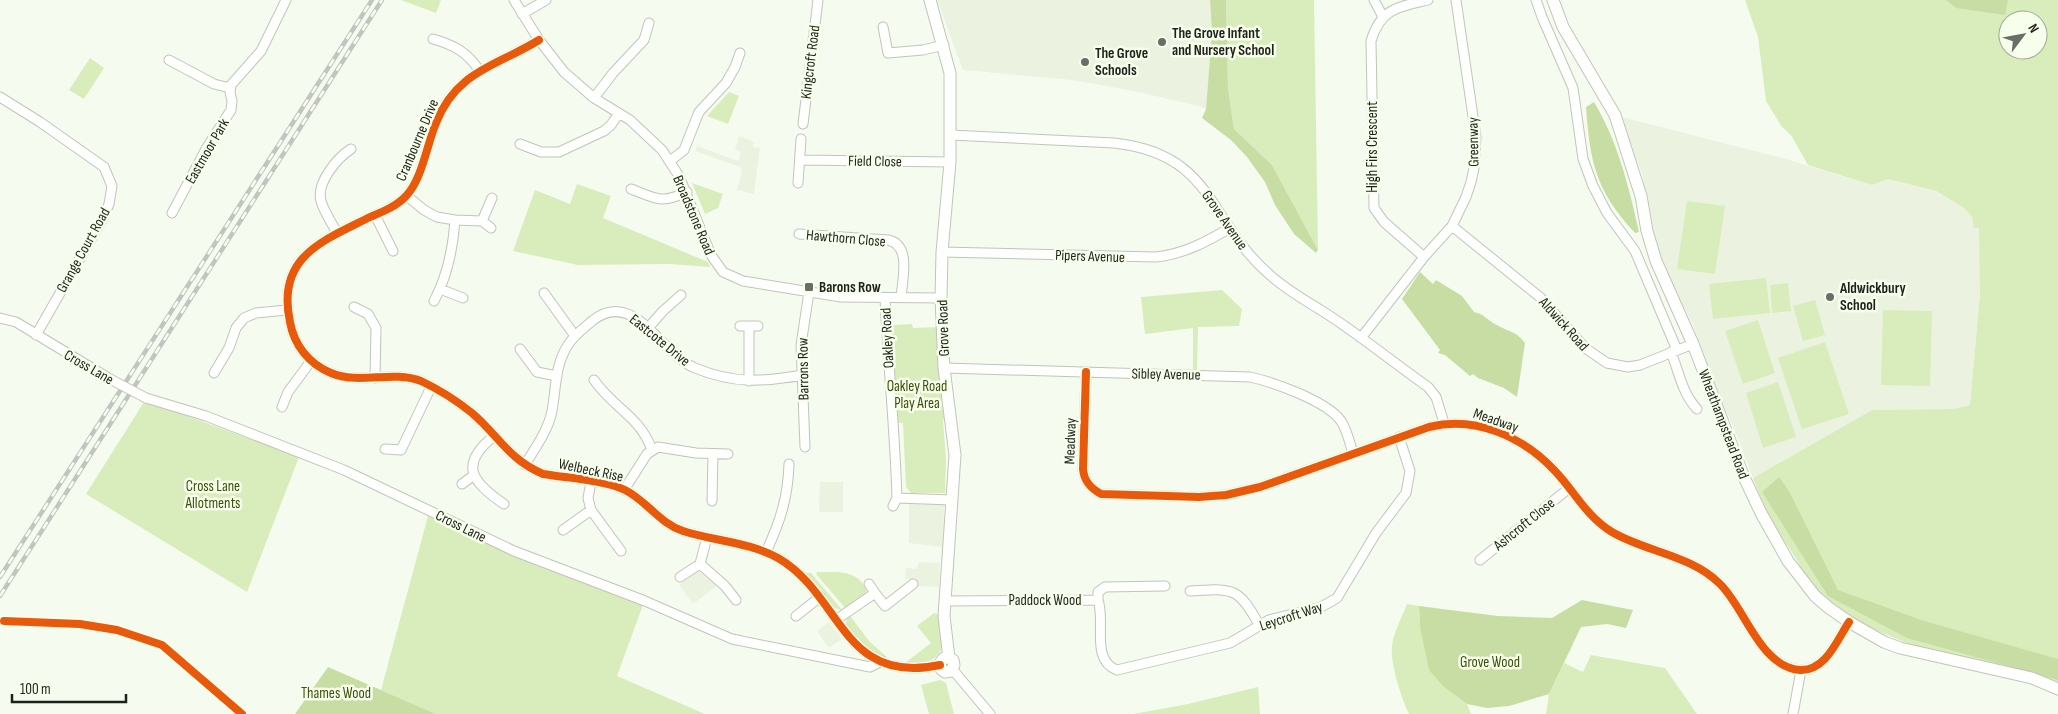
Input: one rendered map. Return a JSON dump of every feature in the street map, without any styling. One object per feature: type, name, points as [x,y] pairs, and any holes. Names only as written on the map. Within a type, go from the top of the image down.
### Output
[{"type":"street","points":[[169,60],[214,84],[230,88],[261,51],[286,0]]},
{"type":"street","name":"Broadstone Road","points":[[514,0],[539,40],[564,72],[594,98],[645,132],[670,161],[687,192],[711,255],[723,272],[743,281],[841,297],[942,298]]},
{"type":"street","points":[[522,14],[546,0]]},
{"type":"street","name":"Kingcroft Road","points":[[802,124],[818,0]]},
{"type":"street","name":"Grove Road","points":[[930,0],[944,45],[950,73],[951,135],[942,252],[942,298],[944,368],[955,455],[945,601],[944,662],[954,662],[953,670]]},
{"type":"street","points":[[1374,0],[1383,17],[1398,7],[1428,0]]},
{"type":"street","name":"Greenway","points":[[1361,338],[1424,257],[1452,226],[1469,189],[1474,168],[1474,122],[1456,0]]},
{"type":"street","name":"Wheathampstead Road","points":[[1536,0],[1573,88],[1583,159],[1592,186],[1607,212],[1627,238],[1643,266],[1674,351],[1680,382],[1689,400],[1697,409]]},
{"type":"street","name":"Wheathampstead Road","points":[[1553,0],[1563,27],[1614,115],[1641,196],[1647,231],[1656,261],[1694,344],[1705,378],[1760,514],[1788,561],[1802,580],[1829,608],[1884,642],[1900,648],[2032,678],[2058,689]]},
{"type":"street","name":"High Firs Crescent","points":[[1383,17],[1375,26],[1371,41],[1372,199],[1378,216],[1424,257]]},
{"type":"street","points":[[594,98],[613,73],[644,40],[649,23]]},
{"type":"street","points":[[883,26],[888,53],[923,50],[944,45]]},
{"type":"street","points":[[433,39],[458,48],[469,56],[479,70]]},
{"type":"street","name":"Cranbourne Drive","points":[[290,326],[287,310],[288,288],[297,265],[309,250],[337,233],[376,215],[407,196],[416,181],[442,110],[455,91],[479,70],[523,51],[539,40]]},
{"type":"street","points":[[670,161],[684,150],[699,112],[726,83],[740,53]]},
{"type":"street","name":"Eastmoor Park","points":[[172,212],[206,149],[231,110],[230,88]]},
{"type":"street","name":"Grange Court Road","points":[[0,97],[99,162],[108,173],[112,186],[109,204],[103,218],[36,335]]},
{"type":"street","points":[[520,144],[541,152],[559,152],[604,131],[611,125],[619,113]]},
{"type":"street","name":"Grove Avenue","points":[[951,135],[1114,143],[1140,146],[1170,158],[1191,174],[1211,199],[1249,254],[1270,276],[1361,338],[1433,391],[1439,402],[1444,423]]},
{"type":"street","points":[[798,183],[802,139]]},
{"type":"street","points":[[337,233],[321,202],[320,191],[335,162],[351,149]]},
{"type":"street","name":"Field Close","points":[[800,160],[950,162]]},
{"type":"street","points":[[632,189],[656,199],[664,200],[687,192]]},
{"type":"street","points":[[407,196],[429,214],[455,220],[482,221],[491,228]]},
{"type":"street","points":[[482,221],[492,198]]},
{"type":"street","points":[[376,215],[393,251]]},
{"type":"street","points":[[434,301],[440,289],[453,248],[455,220]]},
{"type":"street","name":"Aldwick Road","points":[[1452,226],[1541,298],[1585,348],[1598,359],[1607,363],[1628,367],[1640,365],[1694,344]]},
{"type":"street","name":"Pipers Avenue","points":[[942,252],[1171,256],[1199,246],[1230,228]]},
{"type":"street","name":"Hawthorn Close","points":[[799,234],[888,240],[897,243],[904,254],[902,298]]},
{"type":"street","points":[[440,289],[463,298]]},
{"type":"street","name":"Barrons Row","points":[[805,446],[801,345],[809,292]]},
{"type":"street","points":[[544,293],[575,336]]},
{"type":"street","points":[[648,328],[663,311],[682,295]]},
{"type":"street","name":"Oakley Road","points":[[885,298],[895,440],[895,502],[952,500]]},
{"type":"street","points":[[354,307],[368,314],[376,328],[375,378]]},
{"type":"street","points":[[214,373],[229,348],[236,328],[244,318],[256,313],[287,310]]},
{"type":"street","name":"Eastcote Drive","points":[[525,465],[547,428],[552,411],[557,376],[567,347],[575,336],[597,317],[611,311],[624,312],[648,328],[669,350],[687,364],[703,370],[748,381],[764,381],[803,375]]},
{"type":"street","name":"Cross Lane","points":[[0,318],[16,322],[110,379],[146,398],[206,416],[344,470],[514,552],[645,601],[732,639],[870,667],[882,662],[915,669],[944,662]]},
{"type":"street","name":"Welbeck Rise","points":[[290,326],[298,344],[312,361],[323,369],[342,376],[411,378],[431,387],[472,414],[512,456],[525,465],[544,474],[615,486],[624,490],[663,521],[682,531],[766,552],[789,566],[820,598],[853,643],[882,662]]},
{"type":"street","points":[[748,381],[749,326]]},
{"type":"street","points":[[520,350],[537,372],[557,376]]},
{"type":"street","points":[[282,407],[293,383],[312,361]]},
{"type":"street","name":"Sibley Avenue","points":[[944,368],[1250,377],[1273,382],[1329,409],[1344,426],[1353,454]]},
{"type":"street","name":"Meadway","points":[[1086,372],[1082,469],[1090,487],[1101,494],[1199,498],[1226,494],[1260,488],[1399,437],[1444,423],[1460,422],[1493,430],[1517,441],[1542,458],[1556,472],[1587,511],[1612,532],[1693,565],[1719,583],[1731,595],[1754,634],[1769,653],[1785,666],[1801,670]]},
{"type":"street","points":[[594,380],[608,399],[639,425],[652,450]]},
{"type":"street","points":[[385,449],[400,450],[431,387]]},
{"type":"street","points":[[494,436],[477,453],[473,465],[474,475],[482,488],[504,504]]},
{"type":"street","name":"Leycroft Way","points":[[1098,600],[1101,610],[1102,656],[1106,665],[1117,670],[1230,643],[1269,620],[1321,607],[1336,598],[1376,533],[1406,492],[1410,471],[1399,437]]},
{"type":"street","points":[[624,490],[646,454],[658,447],[696,454],[728,454]]},
{"type":"street","points":[[712,501],[713,454]]},
{"type":"street","points":[[766,552],[782,516],[790,464]]},
{"type":"street","points":[[462,484],[474,475]]},
{"type":"street","points":[[591,482],[588,498],[590,510],[621,551]]},
{"type":"street","name":"Ashcroft Close","points":[[1480,560],[1568,489]]},
{"type":"street","points":[[563,530],[590,510]]},
{"type":"street","points":[[680,577],[700,564],[707,537]]},
{"type":"street","points":[[700,564],[726,586],[736,600]]},
{"type":"street","points":[[869,584],[885,606],[913,584]]},
{"type":"street","name":"Paddock Wood","points":[[945,601],[1098,600],[1098,592],[1105,587],[1165,586]]},
{"type":"street","points":[[1190,591],[1223,589],[1234,592],[1245,601],[1259,625]]},
{"type":"street","points":[[836,620],[876,593]]},
{"type":"street","points":[[796,616],[820,598]]},
{"type":"street","points":[[1793,714],[1801,670],[1816,666],[1824,660],[1849,622]]},
{"type":"street","points":[[953,670],[990,714]]},
{"type":"shaded area","name":"The Grove Schools","points":[[937,0],[1210,0],[1212,32],[1206,109],[1134,91],[1072,80],[963,70]]},
{"type":"shaded area","name":"Aldwickbury School","points":[[1622,117],[1786,159],[1872,185],[1888,179],[1935,191],[1964,208],[1972,217],[1974,227],[1979,227],[1980,294],[1970,405],[1953,409],[1872,410],[1753,478],[1733,426],[1709,374],[1694,327],[1671,281],[1656,244],[1642,173]]},
{"type":"shaded area","points":[[739,136],[754,142],[753,147],[760,148],[754,194],[737,190],[742,170],[740,167],[695,151],[697,146],[738,161],[741,152],[735,150]]},
{"type":"shaded area","points":[[820,482],[843,482],[843,512],[819,512]]},
{"type":"shaded area","points":[[909,504],[944,505],[943,547],[909,543]]},
{"type":"shaded area","points":[[919,562],[940,563],[939,587],[917,586],[909,582],[910,579],[905,579],[906,568],[917,569]]},
{"type":"shaded area","points":[[698,571],[717,586],[693,604],[679,585]]},
{"type":"shaded area","points":[[829,622],[842,639],[829,648],[817,631]]},
{"type":"green space","points":[[401,0],[441,0],[436,13]]},
{"type":"green space","points":[[1210,0],[1226,0],[1228,88],[1234,129],[1272,165],[1318,250],[1316,253],[1294,234],[1275,205],[1265,182],[1247,157],[1231,140],[1202,118],[1206,109],[1212,32]]},
{"type":"green space","points":[[1226,0],[1314,0],[1318,250],[1272,165],[1234,129],[1228,88]]},
{"type":"green space","points":[[1745,0],[2058,0],[2058,683],[2021,669],[1916,647],[1871,628],[1832,604],[1810,583],[1769,518],[1753,478],[1872,410],[1953,409],[1970,405],[1980,294],[1979,228],[1974,228],[1972,217],[1964,208],[1936,191],[1888,179],[1872,185],[1808,165],[1791,135],[1782,127],[1766,101],[1758,37]]},
{"type":"green space","points":[[1946,0],[2008,0],[2006,10],[1998,10],[1998,14],[1956,8]]},
{"type":"green space","points":[[90,58],[104,68],[84,99],[69,90]]},
{"type":"green space","points":[[729,92],[739,96],[728,124],[707,116]]},
{"type":"green space","points":[[1594,102],[1616,149],[1627,182],[1639,232],[1635,233],[1622,218],[1611,203],[1597,175],[1590,144],[1586,107]]},
{"type":"green space","points":[[692,183],[723,194],[718,208],[705,214]]},
{"type":"green space","points":[[577,184],[611,196],[603,218],[708,262],[711,267],[669,264],[578,265],[513,251],[535,190],[570,204]]},
{"type":"green space","points":[[1687,201],[1725,206],[1715,274],[1677,269]]},
{"type":"green space","points":[[1420,272],[1433,284],[1436,280],[1462,296],[1474,312],[1522,339],[1525,343],[1517,397],[1504,388],[1478,378],[1473,374],[1470,376],[1445,355],[1438,353],[1440,350],[1402,299]]},
{"type":"green space","points":[[1766,278],[1770,313],[1713,319],[1709,284]]},
{"type":"green space","points":[[1788,283],[1791,311],[1772,313],[1770,285]]},
{"type":"green space","points":[[1222,290],[1242,309],[1239,326],[1198,327],[1197,370],[1193,370],[1193,328],[1145,334],[1141,297]]},
{"type":"green space","points":[[1815,300],[1825,335],[1803,341],[1793,306]]},
{"type":"green space","points":[[1883,310],[1932,311],[1930,386],[1881,385]]},
{"type":"green space","points":[[1758,320],[1775,373],[1743,384],[1725,331]]},
{"type":"green space","name":"Oakley Road Play Area","points":[[912,324],[913,328],[939,327],[947,419],[943,420],[946,459],[945,493],[911,493],[906,487],[903,423],[898,423],[892,325]]},
{"type":"green space","points":[[1825,342],[1849,414],[1802,429],[1778,358]]},
{"type":"green space","points":[[1778,382],[1796,437],[1763,448],[1746,393]]},
{"type":"green space","name":"Cross Lane Allotments","points":[[144,402],[163,407],[299,457],[247,592],[86,494]]},
{"type":"green space","points":[[1779,477],[1789,491],[1838,590],[1921,620],[2058,659],[2058,680],[1907,638],[1828,596],[1762,492]]},
{"type":"green space","points":[[428,516],[469,533],[508,553],[643,605],[617,676],[705,714],[436,714],[381,690]]},
{"type":"green space","points":[[817,572],[840,572],[854,576],[864,585],[867,593],[846,609],[816,574]]},
{"type":"green space","points":[[804,573],[811,573],[843,611],[833,607]]},
{"type":"green space","name":"Grove Wood","points":[[1582,600],[1633,610],[1626,628],[1607,624],[1581,627],[1549,694],[1509,706],[1487,708],[1467,704],[1444,687],[1429,670],[1420,627],[1419,606],[1498,616],[1552,618]]},
{"type":"green space","points":[[1407,604],[1419,606],[1420,627],[1444,687],[1467,704],[1471,714],[1409,714],[1397,680],[1392,653],[1394,635]]},
{"type":"green space","points":[[934,613],[940,615],[943,640],[941,649],[934,658],[923,663],[905,663],[931,643],[917,626]]},
{"type":"green space","points":[[848,616],[851,617],[869,641],[889,659],[868,650],[845,627]]},
{"type":"green space","points":[[1591,655],[1665,668],[1697,714],[1546,714],[1549,694],[1564,663],[1583,672]]},
{"type":"green space","name":"Thames Wood","points":[[328,667],[436,714],[295,714]]},
{"type":"green space","points":[[940,680],[946,683],[954,714],[929,714],[921,685]]},
{"type":"green space","points":[[1258,687],[1260,714],[1133,714],[1188,704]]},
{"type":"railway","points":[[0,577],[372,0]]},
{"type":"railway","points":[[0,596],[382,0]]},
{"type":"cycle path","points":[[539,40],[479,72],[455,92],[444,106],[436,123],[416,181],[412,189],[402,200],[335,234],[307,254],[297,267],[290,282],[287,300],[292,330],[299,346],[309,359],[331,373],[353,378],[410,378],[427,384],[472,413],[512,454],[543,474],[617,487],[633,495],[667,523],[683,531],[755,548],[778,558],[799,574],[817,593],[846,633],[863,650],[882,662],[908,668],[940,665]]},
{"type":"cycle path","points":[[1086,372],[1083,469],[1088,484],[1101,494],[1199,497],[1226,495],[1260,487],[1429,427],[1464,424],[1498,432],[1528,448],[1555,471],[1595,519],[1612,532],[1625,539],[1696,566],[1708,574],[1729,594],[1764,648],[1774,659],[1786,666],[1800,670],[1809,669],[1817,665],[1830,653],[1849,622]]},
{"type":"cycle path","points":[[4,621],[80,624],[117,630],[162,645],[242,714]]},
{"type":"place","name":"The Grove Infant and Nursery School","points":[[1162,42]]},
{"type":"place","name":"The Grove Schools","points":[[1085,62]]},
{"type":"place","name":"Barons Row","points":[[809,287]]},
{"type":"place","name":"Aldwickbury School","points":[[1830,297]]}]
